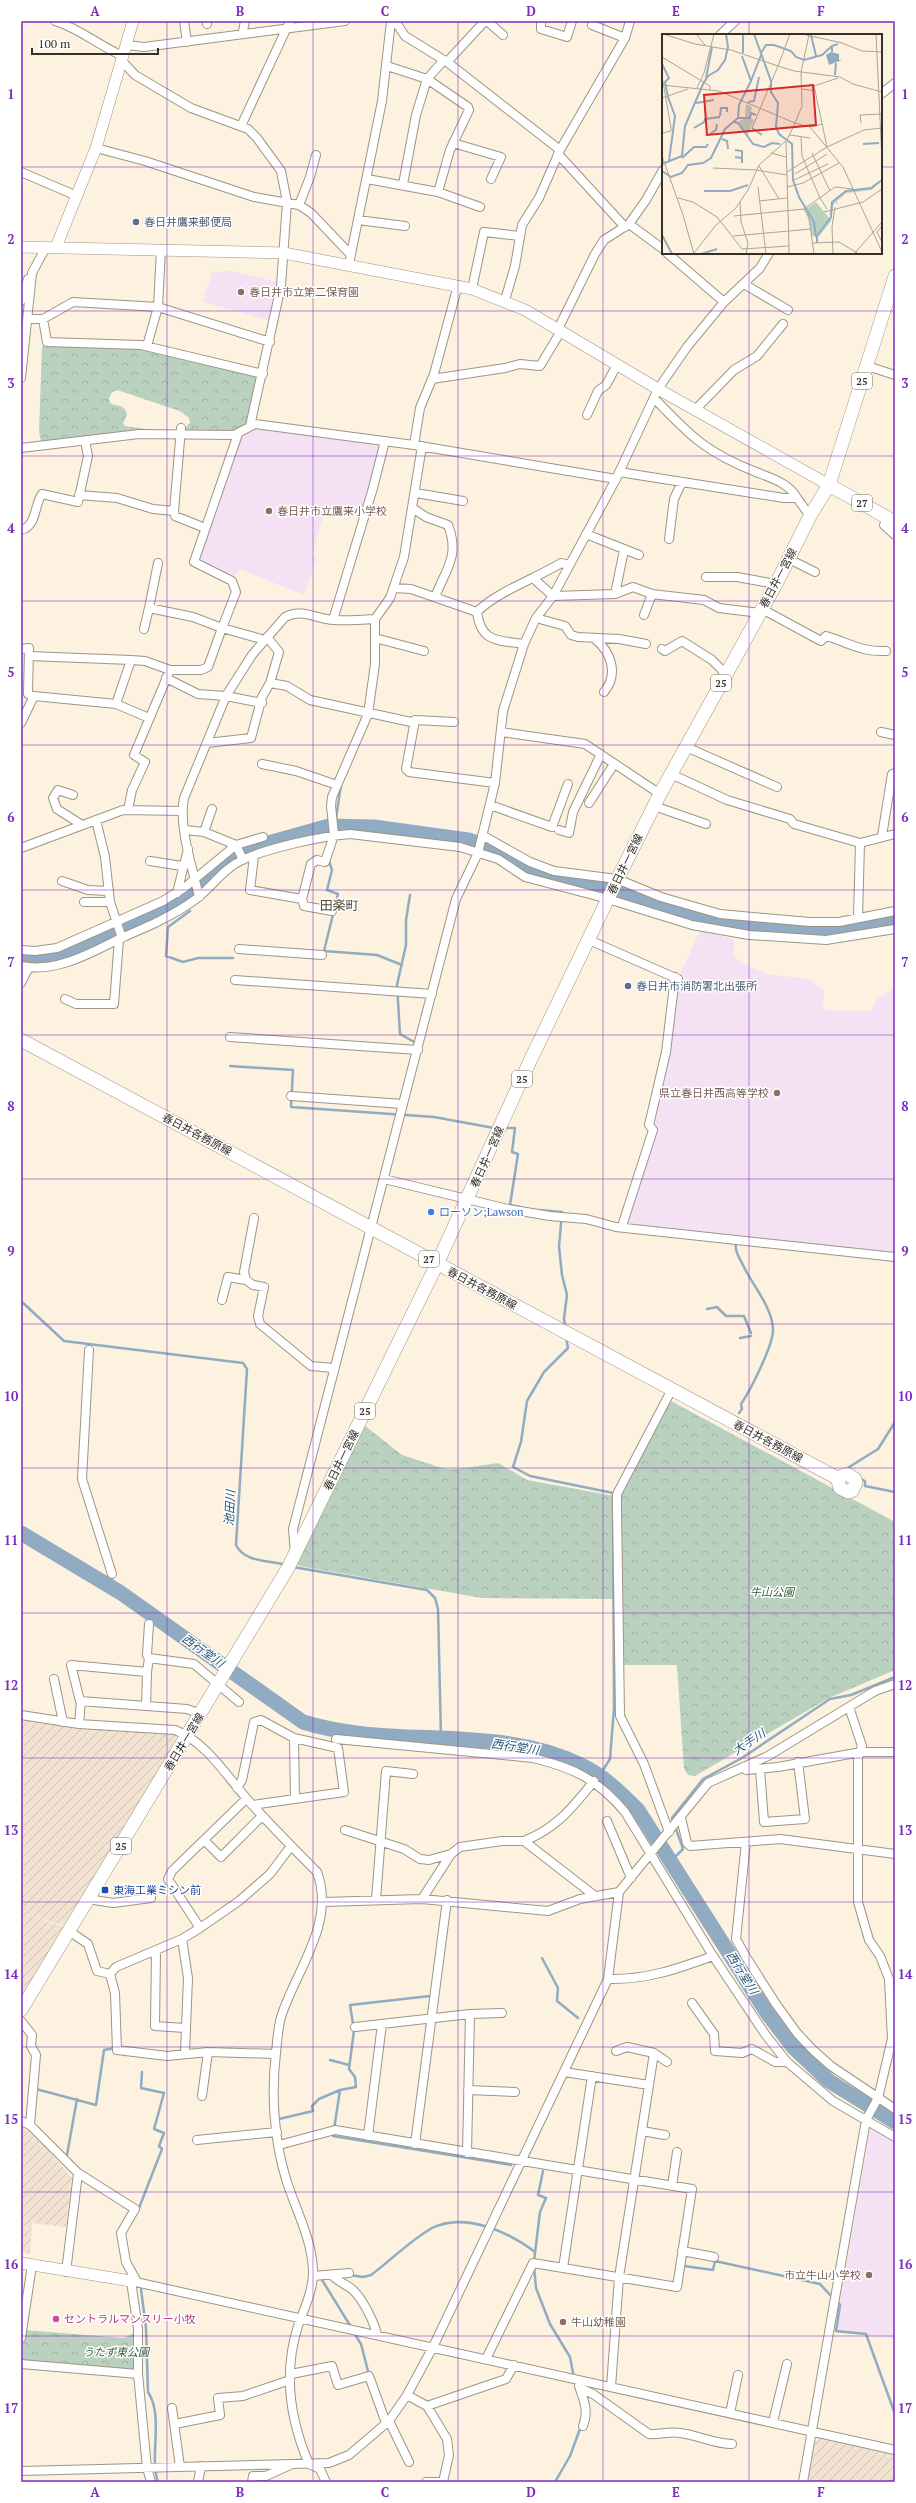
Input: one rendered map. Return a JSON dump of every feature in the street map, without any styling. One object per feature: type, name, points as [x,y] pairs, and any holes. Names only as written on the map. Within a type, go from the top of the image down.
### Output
[{"type":"main road","name":"春日井一宮線","points":[[21,2010],[201,1714],[292,1560],[469,1198],[530,1061],[589,940],[608,897],[657,800],[776,584],[810,516],[829,485],[895,276]]},
{"type":"main road","name":"27","points":[[829,485],[890,523]]},
{"type":"main road","name":"春日井各務原線","points":[[21,1040],[837,1478]]},
{"type":"street","points":[[55,21],[82,31],[95,42],[124,54],[135,75],[172,98],[191,108],[248,129],[257,138],[280,171],[287,202],[281,286],[263,374],[250,426]]},
{"type":"street","points":[[21,301],[28,279],[51,247],[77,196],[96,148],[134,21]]},
{"type":"street","points":[[184,21],[187,42]]},
{"type":"street","points":[[243,31],[245,21]]},
{"type":"street","points":[[241,126],[290,21]]},
{"type":"street","points":[[124,54],[144,47],[287,30],[345,21]]},
{"type":"street","points":[[350,260],[368,179],[387,66],[391,21]]},
{"type":"street","points":[[395,21],[405,36],[446,61],[559,152],[627,225],[662,248]]},
{"type":"street","points":[[403,184],[416,115],[427,79],[486,21],[503,35]]},
{"type":"street","points":[[541,21],[541,29],[567,37],[572,21]]},
{"type":"street","points":[[505,300],[516,266],[522,226],[538,198],[559,152],[625,38],[630,21]]},
{"type":"street","points":[[723,33],[735,21]]},
{"type":"street","points":[[592,25],[625,38]]},
{"type":"street","points":[[387,66],[427,79],[468,107],[470,110],[453,143],[438,192]]},
{"type":"street","points":[[882,93],[895,83]]},
{"type":"street","points":[[453,143],[501,157],[491,179]]},
{"type":"street","points":[[96,148],[170,169],[254,197],[299,205],[311,213],[350,260]]},
{"type":"street","points":[[299,205],[310,178],[316,155]]},
{"type":"street","points":[[21,172],[77,196]]},
{"type":"street","points":[[432,379],[505,368],[520,364],[540,366],[595,254],[604,240],[627,225],[662,174]]},
{"type":"street","points":[[368,179],[403,184],[438,192],[480,207]]},
{"type":"street","points":[[358,220],[405,226]]},
{"type":"street","points":[[472,289],[484,232],[520,236]]},
{"type":"street","points":[[21,246],[284,253],[350,260],[472,289],[505,300],[617,364],[656,393],[695,410],[829,485]]},
{"type":"street","points":[[147,346],[158,307],[161,249]]},
{"type":"street","points":[[669,254],[724,302]]},
{"type":"street","points":[[292,1560],[293,1529],[333,1368],[372,1228],[415,1050],[432,994],[456,899],[478,851],[482,836],[495,783],[503,711],[524,644],[536,618],[553,596],[586,534],[617,475],[656,393],[687,347],[724,302],[760,268],[768,254]]},
{"type":"street","points":[[21,378],[32,273]]},
{"type":"street","points":[[744,284],[788,310]]},
{"type":"street","points":[[332,911],[304,906],[302,899],[311,864],[316,860],[325,862],[334,833],[331,806],[337,785],[368,714],[373,685],[375,619],[390,598],[404,558],[416,494],[420,408],[432,379],[458,285]]},
{"type":"street","points":[[28,319],[43,319],[73,302],[158,307],[270,342]]},
{"type":"street","points":[[43,319],[47,342],[147,346],[263,374]]},
{"type":"street","points":[[695,410],[734,370],[757,356],[783,324]]},
{"type":"street","points":[[587,415],[598,391],[606,385],[617,364]]},
{"type":"street","points":[[867,366],[895,374]]},
{"type":"street","points":[[656,393],[683,428],[707,449],[726,460],[774,479],[793,491],[810,516]]},
{"type":"street","points":[[21,448],[139,434],[180,431],[221,436],[238,434],[255,424],[418,445],[617,475],[682,482],[784,498],[797,498]]},
{"type":"street","points":[[180,431],[174,511],[176,516],[206,528]]},
{"type":"street","points":[[29,656],[145,661],[170,670],[202,670],[208,667],[236,592],[232,581],[194,562],[238,434]]},
{"type":"street","points":[[21,530],[28,526],[32,520],[42,494],[78,502],[88,456],[85,441]]},
{"type":"street","points":[[333,620],[373,488],[385,441]]},
{"type":"street","points":[[669,539],[674,498],[682,482]]},
{"type":"street","points":[[416,494],[463,501]]},
{"type":"street","points":[[79,495],[117,498],[153,509],[174,511]]},
{"type":"street","points":[[414,509],[426,517],[448,525],[453,538],[452,560],[442,577],[435,597]]},
{"type":"street","points":[[890,523],[895,535]]},
{"type":"street","points":[[586,534],[639,555]]},
{"type":"street","points":[[615,594],[624,550]]},
{"type":"street","points":[[789,559],[815,572]]},
{"type":"street","points":[[144,629],[158,563]]},
{"type":"street","points":[[477,612],[483,606],[507,592],[562,563],[569,565]]},
{"type":"street","points":[[706,577],[737,577],[776,584]]},
{"type":"street","points":[[534,579],[553,596],[615,594],[633,587],[652,594],[704,600],[719,608],[761,611],[821,641],[826,636],[845,642],[859,650],[886,651]]},
{"type":"street","points":[[394,588],[411,588],[477,612]]},
{"type":"street","points":[[644,615],[652,594]]},
{"type":"street","points":[[149,608],[193,617],[222,628],[266,638],[278,652],[270,683],[262,697],[262,704],[250,738],[207,743]]},
{"type":"street","points":[[477,612],[479,626],[491,639],[524,644]]},
{"type":"street","points":[[199,894],[185,830],[183,810],[184,798],[226,696],[252,655],[285,617],[291,614],[302,613],[333,620],[375,619]]},
{"type":"street","points":[[536,618],[565,626],[571,635],[595,639],[619,639],[646,644]]},
{"type":"street","points":[[375,638],[424,651]]},
{"type":"street","points":[[595,639],[606,648],[613,666],[611,684],[604,692]]},
{"type":"street","points":[[662,649],[665,651],[682,641],[712,660],[726,674]]},
{"type":"street","points":[[21,649],[29,648],[28,694],[34,696],[116,704],[149,718]]},
{"type":"street","points":[[116,704],[131,660]]},
{"type":"street","points":[[128,810],[132,790],[145,762],[134,755],[170,670]]},
{"type":"street","points":[[166,678],[198,694],[226,696],[262,704]]},
{"type":"street","points":[[270,683],[287,686],[310,700],[368,714],[411,722],[415,720],[454,722]]},
{"type":"street","points":[[21,723],[34,696]]},
{"type":"street","points":[[415,720],[406,769],[409,772],[495,783]]},
{"type":"street","points":[[501,732],[577,742],[601,754],[657,800],[706,824]]},
{"type":"street","points":[[881,732],[895,734]]},
{"type":"street","points":[[686,747],[777,787]]},
{"type":"street","points":[[559,830],[569,833],[573,812],[601,754]]},
{"type":"street","points":[[262,764],[296,771],[337,785]]},
{"type":"street","points":[[589,803],[614,764]]},
{"type":"street","points":[[882,836],[892,774],[895,773]]},
{"type":"street","points":[[671,774],[727,800],[790,819],[794,824],[860,843],[882,836],[895,834]]},
{"type":"street","points":[[490,805],[552,827],[568,784]]},
{"type":"street","points":[[73,795],[58,790],[53,798],[57,809],[82,825]]},
{"type":"street","points":[[204,832],[212,809]]},
{"type":"street","points":[[21,848],[96,820],[128,810],[183,810]]},
{"type":"street","points":[[65,999],[76,1004],[114,1004],[121,937],[110,902],[105,857],[96,820]]},
{"type":"street","points":[[185,830],[204,832],[236,846],[242,858]]},
{"type":"street","points":[[21,984],[25,966],[58,965],[81,957],[121,937],[180,911],[242,858],[254,856],[334,833],[437,843],[478,851],[498,860],[525,877],[608,897],[692,925],[749,935],[826,940],[895,929]]},
{"type":"street","points":[[482,836],[530,862],[554,871],[616,881],[661,897],[720,914],[810,922],[858,918],[895,912]]},
{"type":"street","points":[[21,950],[35,951],[57,948],[116,924],[177,893],[236,846],[263,837]]},
{"type":"street","points":[[858,918],[860,843]]},
{"type":"street","points":[[177,893],[182,866],[188,848]]},
{"type":"street","points":[[254,856],[250,890],[302,899]]},
{"type":"street","points":[[150,861],[182,866]]},
{"type":"street","points":[[62,881],[88,890],[109,891]]},
{"type":"street","points":[[84,902],[110,902]]},
{"type":"street","points":[[589,940],[677,978],[666,1052],[650,1125],[653,1130],[622,1226]]},
{"type":"street","points":[[239,949],[322,955]]},
{"type":"street","points":[[235,980],[398,990],[432,994]]},
{"type":"street","points":[[230,1037],[415,1050]]},
{"type":"street","points":[[291,1096],[403,1104]]},
{"type":"street","points":[[384,1179],[418,1186],[424,1190],[469,1198],[522,1211],[586,1219],[616,1227],[622,1226],[895,1257]]},
{"type":"street","points":[[246,1280],[244,1272],[254,1218]]},
{"type":"street","points":[[222,1300],[228,1277],[246,1280],[253,1285],[264,1286],[258,1316],[260,1324],[311,1366],[333,1368]]},
{"type":"street","points":[[89,1350],[82,1478],[112,1574]]},
{"type":"street","points":[[669,1832],[644,1764],[620,1716],[617,1494],[672,1389]]},
{"type":"street","points":[[146,1706],[149,1658],[147,1655],[149,1624]]},
{"type":"street","points":[[149,1658],[194,1664],[219,1683],[239,1702]]},
{"type":"street","points":[[79,1724],[81,1701],[71,1665],[147,1672]]},
{"type":"street","points":[[54,1679],[63,1722]]},
{"type":"street","points":[[21,2471],[329,2463],[349,2455],[387,2422],[407,2396],[433,2347],[500,2202],[522,2162],[608,1979],[619,1892],[681,1818],[702,1788],[708,1783],[768,1756],[875,1691],[895,1684]]},
{"type":"street","points":[[81,1701],[187,1709],[201,1714]]},
{"type":"street","points":[[804,2482],[867,2119],[878,2099],[893,2039],[892,1977],[869,1940],[858,1902],[858,1758],[862,1746],[850,1707]]},
{"type":"street","points":[[21,1715],[79,1724],[174,1730],[188,1735],[216,1762],[249,1802],[317,1872],[323,1887],[324,1902],[310,1949],[281,2018],[273,2092],[279,2145],[285,2177],[308,2241],[313,2276],[292,2349],[290,2377],[293,2420],[309,2464],[320,2469],[326,2482]]},
{"type":"street","points":[[200,1928],[168,1879],[172,1871],[204,1840],[249,1802],[295,1799],[344,1792],[338,1748],[294,1738],[261,1720],[254,1722],[242,1780],[237,1788]]},
{"type":"street","points":[[294,1738],[295,1799]]},
{"type":"street","points":[[336,1739],[532,1758],[560,1765],[594,1781],[610,1794],[625,1812],[712,1956],[765,2034],[787,2062],[833,2101],[867,2119],[895,2137]]},
{"type":"street","points":[[743,1767],[746,1770],[760,1769],[861,1752],[895,1752]]},
{"type":"street","points":[[760,1769],[764,1822],[805,1819],[798,1762]]},
{"type":"street","points":[[376,1900],[386,1771],[413,1774]]},
{"type":"street","points":[[422,1899],[451,1854],[460,1847],[477,1844],[524,1841],[542,1834],[555,1824],[594,1781]]},
{"type":"street","points":[[204,1840],[221,1857],[262,1816]]},
{"type":"street","points":[[681,1818],[687,1843],[690,1846],[780,1839],[895,1854]]},
{"type":"street","points":[[607,1821],[631,1878]]},
{"type":"street","points":[[346,1830],[412,1853],[420,1859],[429,1860],[451,1854]]},
{"type":"street","points":[[524,1841],[595,1896]]},
{"type":"street","points":[[746,1842],[736,1939],[776,2004],[797,2033],[831,2066],[895,2109]]},
{"type":"street","points":[[110,1974],[116,1967],[182,1939],[200,1928],[238,1901],[270,1874],[291,1846]]},
{"type":"street","points":[[324,1902],[422,1899],[447,1900],[548,1911],[595,1896],[619,1892]]},
{"type":"street","points":[[88,1899],[113,1903],[151,1898]]},
{"type":"street","points":[[415,2144],[447,1900]]},
{"type":"street","points":[[69,1931],[88,1944],[97,1971],[110,1974]]},
{"type":"street","points":[[182,1939],[188,1978],[185,2054]]},
{"type":"street","points":[[156,1950],[155,2026],[185,2028]]},
{"type":"street","points":[[608,1979],[634,1980],[656,1975],[712,1956]]},
{"type":"street","points":[[110,1974],[115,1993],[117,2050],[167,2056],[208,2052],[276,2054]]},
{"type":"street","points":[[692,2003],[714,2034],[715,2051],[742,2053],[752,2049],[775,2062],[787,2062]]},
{"type":"street","points":[[355,2027],[470,2014],[502,2013]]},
{"type":"street","points":[[467,2153],[470,2014]]},
{"type":"street","points":[[21,2021],[32,2035],[31,2046],[36,2055],[30,2125]]},
{"type":"street","points":[[368,2136],[382,2024]]},
{"type":"street","points":[[616,2051],[627,2047],[654,2053],[667,2062]]},
{"type":"street","points":[[202,2096],[208,2052]]},
{"type":"street","points":[[611,2387],[619,2277],[654,2053]]},
{"type":"street","points":[[564,2072],[649,2085]]},
{"type":"street","points":[[563,2268],[592,2076]]},
{"type":"street","points":[[468,2090],[515,2092]]},
{"type":"street","points":[[21,2121],[30,2125],[78,2173],[135,2209],[121,2233],[126,2262],[134,2282],[138,2330],[138,2374],[147,2468],[151,2482]]},
{"type":"street","points":[[279,2145],[335,2130],[692,2189],[677,2287],[533,2263],[486,2359]]},
{"type":"street","points":[[197,2140],[278,2132]]},
{"type":"street","points":[[642,2132],[665,2135]]},
{"type":"street","points":[[672,2186],[677,2152]]},
{"type":"street","points":[[66,2272],[78,2173]]},
{"type":"street","points":[[682,2252],[714,2257]]},
{"type":"street","points":[[21,2263],[66,2272],[134,2282],[895,2450]]},
{"type":"street","points":[[21,2338],[32,2265]]},
{"type":"street","points":[[313,2276],[349,2273]]},
{"type":"street","points":[[332,2275],[339,2282],[353,2290],[363,2304],[377,2335]]},
{"type":"street","points":[[21,2364],[138,2374]]},
{"type":"street","points":[[773,2422],[787,2364]]},
{"type":"street","points":[[427,2406],[506,2379],[514,2365]]},
{"type":"street","points":[[175,2424],[220,2415],[218,2398],[243,2396],[290,2377],[332,2366],[338,2385],[368,2376],[387,2422],[409,2462]]},
{"type":"street","points":[[730,2413],[738,2375]]},
{"type":"street","points":[[578,2379],[587,2416],[583,2426]]},
{"type":"street","points":[[580,2388],[593,2394],[649,2434],[657,2435],[667,2432],[681,2433],[707,2439],[720,2444],[732,2444]]},
{"type":"street","points":[[407,2396],[427,2406],[445,2434],[449,2447],[443,2482]]},
{"type":"street","points":[[172,2408],[180,2467]]},
{"type":"street","points":[[252,2482],[253,2476],[266,2476],[292,2464]]},
{"type":"street","points":[[198,2482],[201,2466]]},
{"type":"street","points":[[426,2482],[439,2482]]},
{"type":"shaded area","name":"春日井市立第二保育園","points":[[232,271],[278,282],[271,321],[203,302],[212,272]]},
{"type":"shaded area","name":"春日井市立鷹来小学校","points":[[255,427],[380,443],[362,517],[347,513],[344,509],[326,506],[312,556],[317,558],[304,595],[239,569],[234,579],[198,561],[239,437]]},
{"type":"shaded area","name":"県立春日井西高等学校","points":[[700,931],[734,939],[734,957],[750,967],[768,974],[808,979],[824,990],[823,1010],[870,1011],[878,998],[895,988],[895,1253],[630,1224],[627,1219],[652,1123],[680,974]]},
{"type":"shaded area","points":[[21,1719],[73,1727],[174,1733],[177,1739],[65,1926],[21,1912]]},
{"type":"shaded area","points":[[21,1912],[64,1927],[21,1998]]},
{"type":"shaded area","points":[[21,2125],[46,2148],[72,2178],[66,2227],[32,2223],[30,2254],[21,2252]]},
{"type":"shaded area","name":"市立牛山小学校","points":[[874,2128],[895,2140],[895,2339],[835,2331],[870,2129]]},
{"type":"shaded area","points":[[820,2438],[895,2455],[895,2482],[807,2482],[814,2442]]},
{"type":"green space","points":[[45,344],[140,347],[258,377],[247,423],[236,432],[183,432],[190,422],[189,418],[180,411],[117,390],[112,392],[109,398],[110,403],[121,406],[125,409],[127,415],[123,423],[125,426],[161,431],[41,442],[39,431],[42,347]]},
{"type":"green space","name":"牛山公園","points":[[670,1402],[673,1402],[895,1522],[895,1670],[829,1698],[695,1776],[688,1775],[684,1769],[677,1665],[622,1665],[621,1599],[482,1598],[299,1566],[297,1563],[364,1425],[402,1455],[445,1469],[458,1469],[498,1463],[527,1480],[620,1497]]},
{"type":"green space","name":"うたず東公園","points":[[25,2330],[123,2338],[135,2333],[134,2369],[21,2360]]},
{"type":"waterway","points":[[339,826],[336,818],[341,785]]},
{"type":"waterway","points":[[21,956],[36,959],[58,956],[83,949],[172,907],[229,858],[243,850],[329,826],[374,827],[468,840],[493,848],[530,870],[550,877],[605,887],[725,924],[827,931],[895,920]]},
{"type":"waterway","points":[[329,861],[332,870],[327,890],[338,894],[324,951],[377,955],[402,965]]},
{"type":"waterway","points":[[410,895],[406,920],[406,945],[397,985],[400,1034],[416,1043]]},
{"type":"waterway","points":[[190,911],[168,927],[166,956],[183,962],[198,958],[233,958]]},
{"type":"waterway","points":[[230,1066],[293,1070],[291,1107],[434,1117],[494,1128]]},
{"type":"waterway","points":[[503,1128],[515,1128],[512,1152],[518,1154],[510,1205],[520,1207]]},
{"type":"waterway","points":[[539,1210],[562,1212],[559,1247],[562,1275],[567,1295],[564,1318],[565,1327]]},
{"type":"waterway","points":[[736,1243],[736,1250],[739,1257],[770,1313],[773,1329],[766,1356],[741,1404],[742,1409],[739,1413]]},
{"type":"waterway","name":"池田川","points":[[21,1301],[64,1341],[243,1363],[247,1369],[236,1545],[240,1551],[251,1558],[286,1565]]},
{"type":"waterway","points":[[707,1309],[717,1307],[726,1316],[744,1316],[751,1333]]},
{"type":"waterway","points":[[740,1338],[751,1336]]},
{"type":"waterway","points":[[566,1337],[568,1348],[544,1372],[527,1401],[521,1442],[513,1467],[530,1476],[613,1493],[614,1708],[610,1759],[599,1776]]},
{"type":"waterway","points":[[846,1469],[878,1449],[895,1422]]},
{"type":"waterway","points":[[859,1478],[865,1481],[865,1486],[895,1492]]},
{"type":"waterway","name":"西行堂川","points":[[21,1533],[121,1593],[303,1722],[337,1730],[372,1735],[478,1740],[513,1744],[548,1752],[581,1765],[597,1774],[638,1810],[767,2013],[793,2047],[829,2081],[895,2122]]},
{"type":"waterway","name":"池田川","points":[[293,1567],[427,1590],[435,1598],[438,1609],[441,1737]]},
{"type":"waterway","name":"大手川","points":[[673,1821],[672,1818],[703,1779],[742,1758],[830,1699],[851,1695],[895,1677]]},
{"type":"waterway","name":"大手川","points":[[670,1862],[683,1849],[675,1826]]},
{"type":"waterway","points":[[542,1958],[558,1988],[557,2001],[578,2018]]},
{"type":"waterway","points":[[430,1996],[350,2005],[354,2030],[349,2069],[355,2077],[356,2087],[340,2090],[333,2136],[511,2165]]},
{"type":"waterway","points":[[36,2089],[96,2105],[104,2050],[115,2048]]},
{"type":"waterway","points":[[330,2060],[349,2065]]},
{"type":"waterway","points":[[139,2208],[162,2149],[159,2146],[164,2133],[154,2129],[164,2093],[141,2088],[142,2072]]},
{"type":"waterway","points":[[279,2119],[313,2111],[312,2106],[319,2099],[340,2090]]},
{"type":"waterway","points":[[67,2155],[77,2099]]},
{"type":"waterway","points":[[885,2116],[889,2108]]},
{"type":"waterway","points":[[534,2261],[540,2212],[546,2198],[538,2195],[543,2171]]},
{"type":"waterway","points":[[349,2275],[363,2277],[371,2275],[409,2244],[432,2228],[458,2222],[472,2223],[500,2231],[535,2252]]},
{"type":"waterway","points":[[684,2266],[713,2270],[715,2261],[820,2284],[833,2298]]},
{"type":"waterway","points":[[534,2266],[536,2288],[550,2324],[570,2357],[574,2378]]},
{"type":"waterway","points":[[322,2280],[351,2327]]},
{"type":"waterway","points":[[141,2289],[146,2328],[148,2392],[153,2402],[156,2424],[155,2460],[158,2482]]},
{"type":"waterway","points":[[837,2301],[840,2305],[836,2331],[866,2334],[895,2414]]},
{"type":"waterway","points":[[354,2333],[361,2344],[369,2375]]},
{"type":"waterway","points":[[555,2482],[570,2456],[581,2426]]},
{"type":"place","name":"春日井鷹来郵便局","points":[[136,222]]},
{"type":"place","name":"春日井市立第二保育園","points":[[241,292]]},
{"type":"place","name":"春日井市立鷹来小学校","points":[[269,511]]},
{"type":"place","name":"春日井市消防署北出張所","points":[[628,986]]},
{"type":"place","name":"県立春日井西高等学校","points":[[777,1093]]},
{"type":"place","name":"ローソン;Lawson","points":[[431,1212]]},
{"type":"place","name":"東海工業ミシン前","points":[[105,1890]]},
{"type":"place","name":"市立牛山小学校","points":[[869,2275]]},
{"type":"place","name":"セントラルマンスリー小牧","points":[[56,2319]]},
{"type":"place","name":"牛山幼稚園","points":[[563,2322]]},
{"type":"district","name":"田楽町","points":[[339,905]]}]
